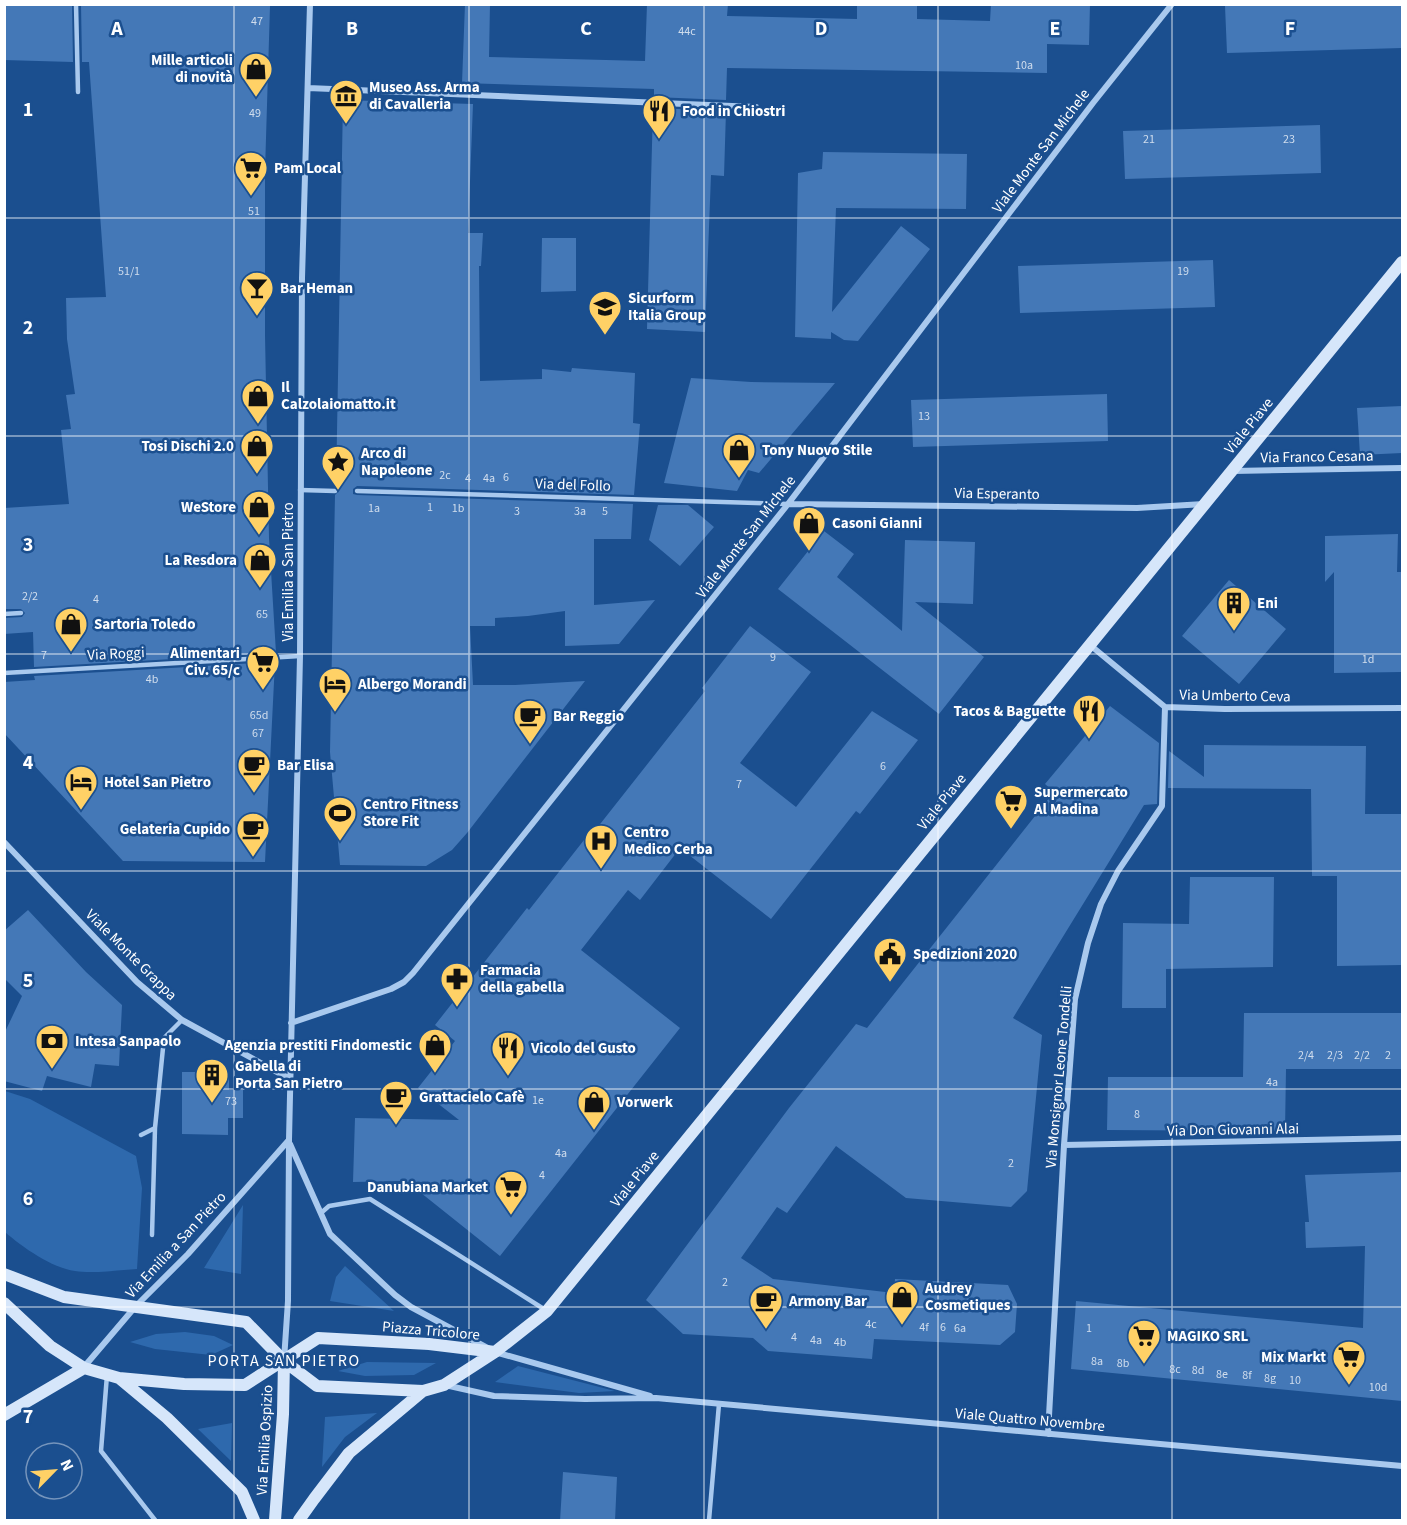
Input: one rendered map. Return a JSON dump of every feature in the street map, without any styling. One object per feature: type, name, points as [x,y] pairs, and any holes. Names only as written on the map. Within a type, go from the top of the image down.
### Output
[{"type":"main road","name":"Viale Piave","points":[[495,1352],[547,1311],[1402,262]]},
{"type":"main road","name":"Piazza Tricolore","points":[[4,1274],[64,1296],[246,1322],[284,1361],[317,1386],[423,1391],[444,1385],[495,1352]]},
{"type":"main road","name":"Piazza Tricolore","points":[[4,1303],[50,1346],[84,1368],[113,1377],[184,1384],[245,1385],[318,1338],[429,1344],[495,1352]]},
{"type":"main road","name":"Via Emilia Ospizio","points":[[275,1521],[283,1414],[284,1361]]},
{"type":"main road","points":[[4,1415],[84,1368]]},
{"type":"main road","name":"Piazza Tricolore","points":[[113,1377],[167,1418],[242,1492],[254,1521]]},
{"type":"main road","points":[[299,1521],[349,1453],[423,1391]]},
{"type":"street","name":"Via Emilia a San Pietro","points":[[284,1361],[288,1282],[288,1140],[300,656],[302,278],[310,4]]},
{"type":"street","name":"Viale Monte San Michele","points":[[291,1023],[391,989],[409,977],[788,504],[1093,103],[1172,4]]},
{"type":"street","points":[[308,88],[756,107]]},
{"type":"street","name":"Via Franco Cesana","points":[[1232,471],[1402,468]]},
{"type":"street","name":"Via Esperanto","points":[[788,504],[1128,508],[1205,504]]},
{"type":"street","name":"Via Umberto Ceva","points":[[1090,645],[1165,707],[1402,708]]},
{"type":"street","name":"Via Monsignor Leone Tondelli","points":[[1048,1434],[1064,1146],[1075,999],[1088,943],[1101,904],[1118,871],[1162,806],[1165,707]]},
{"type":"street","name":"Viale Monte Grappa","points":[[4,842],[137,982],[182,1020],[290,1079]]},
{"type":"street","name":"Via Don Giovanni Alai","points":[[1064,1146],[1402,1138]]},
{"type":"street","name":"Via Emilia a San Pietro","points":[[288,1140],[330,1234],[411,1307],[495,1352]]},
{"type":"street","name":"Via Emilia a San Pietro","points":[[84,1368],[135,1307],[188,1254],[288,1140]]},
{"type":"street","name":"Viale Quattro Novembre","points":[[495,1352],[656,1398]]},
{"type":"street","name":"Viale Quattro Novembre","points":[[444,1385],[494,1396],[585,1400],[656,1398],[1402,1466]]},
{"type":"lane","points":[[76,4],[78,92]]},
{"type":"lane","points":[[300,490],[335,491]]},
{"type":"lane","name":"Via del Follo","points":[[357,491],[788,504]]},
{"type":"lane","points":[[4,614],[21,613]]},
{"type":"lane","name":"Via Roggi","points":[[4,673],[300,656]]},
{"type":"lane","points":[[152,1235],[155,1128],[164,1038],[182,1020]]},
{"type":"lane","points":[[141,1135],[155,1128]]},
{"type":"lane","points":[[321,1213],[330,1206],[370,1200],[547,1311]]},
{"type":"lane","points":[[113,1377],[101,1451],[155,1521]]},
{"type":"lane","points":[[709,1521],[719,1404]]},
{"type":"shaded area","points":[[5,1091],[30,1099],[136,1156],[142,1188],[137,1269],[90,1272],[66,1269],[38,1256],[5,1232]]},
{"type":"shaded area","points":[[243,1205],[241,1274],[204,1268]]},
{"type":"shaded area","points":[[345,1266],[394,1311],[330,1301],[336,1277]]},
{"type":"shaded area","points":[[185,1332],[214,1336],[233,1345],[211,1355],[155,1349],[130,1342],[156,1334]]},
{"type":"shaded area","points":[[367,1362],[436,1363],[414,1375],[365,1376],[338,1371]]},
{"type":"shaded area","points":[[518,1366],[615,1391],[579,1393],[495,1382]]},
{"type":"shaded area","points":[[377,1413],[345,1437],[322,1467],[325,1417]]},
{"type":"shaded area","points":[[232,1423],[231,1461],[198,1429]]},
{"type":"building","points":[[4,4],[72,4],[73,62],[4,60]]},
{"type":"building","points":[[81,4],[270,6],[265,171],[265,335],[269,538],[276,653],[34,667],[33,632],[4,634],[4,618],[22,617],[25,613],[21,609],[4,609],[4,508],[69,504],[61,430],[71,429],[66,395],[75,394],[67,339],[66,298],[106,297],[89,62],[82,62]]},
{"type":"building","points":[[465,4],[490,4],[489,57],[645,61],[647,4],[728,4],[727,16],[857,19],[857,4],[917,4],[917,19],[990,21],[991,4],[1090,4],[1089,45],[1047,44],[1047,73],[727,68],[726,100],[654,97],[654,89],[462,83]]},
{"type":"building","points":[[1402,4],[1402,48],[1227,53],[1225,6]]},
{"type":"building","points":[[343,100],[473,104],[468,233],[483,233],[481,266],[479,266],[480,381],[542,379],[542,369],[571,372],[572,368],[635,373],[633,423],[640,424],[634,495],[357,486],[353,489],[353,494],[357,495],[633,504],[631,539],[594,539],[594,605],[655,600],[619,644],[565,646],[565,611],[495,618],[495,626],[470,626],[473,685],[585,681],[467,833],[452,850],[426,866],[340,865],[330,752],[335,495],[339,491],[336,487]]},
{"type":"building","points":[[653,108],[726,111],[724,176],[711,175],[705,332],[647,329]]},
{"type":"building","points":[[1320,125],[1321,173],[1125,179],[1123,131]]},
{"type":"building","points":[[823,152],[967,154],[966,209],[836,208],[832,312],[901,226],[930,249],[858,341],[844,340],[831,332],[831,339],[795,337],[798,173],[822,169]]},
{"type":"building","points":[[542,238],[576,238],[576,291],[541,292]]},
{"type":"building","points":[[1213,260],[1215,307],[1020,313],[1018,266]]},
{"type":"building","points":[[691,378],[751,382],[835,383],[759,473],[748,470],[737,491],[664,483]]},
{"type":"building","points":[[1107,394],[1108,441],[913,447],[911,400]]},
{"type":"building","points":[[1402,406],[1402,453],[1360,455],[1357,408]]},
{"type":"building","points":[[658,505],[688,505],[714,527],[680,566],[649,540]]},
{"type":"building","points":[[824,531],[854,554],[837,577],[902,631],[905,540],[975,542],[973,604],[915,602],[984,657],[939,714],[778,589]]},
{"type":"building","points":[[1398,534],[1397,572],[1402,572],[1402,672],[1334,673],[1334,572],[1325,582],[1325,536]]},
{"type":"building","name":"Eni","points":[[1229,580],[1286,629],[1239,684],[1182,636]]},
{"type":"building","points":[[750,626],[811,672],[740,763],[796,807],[872,711],[918,740],[860,814],[856,811],[771,919],[680,848],[640,900],[628,890],[581,950],[680,1028],[500,1256],[406,1181],[353,1182],[355,1118],[459,1120],[418,1088],[455,1041],[435,1025],[527,908],[529,910],[595,826],[597,828],[705,691],[702,688]]},
{"type":"building","points":[[275,662],[265,862],[123,861],[4,733],[4,682],[35,680],[34,676]]},
{"type":"building","points":[[1110,706],[1159,743],[1157,804],[1144,805],[1013,1018],[1042,1035],[1027,1191],[1011,1207],[906,1198],[836,1146],[787,1213],[777,1207],[741,1258],[773,1279],[894,1293],[895,1279],[1008,1285],[1017,1304],[1015,1332],[1000,1345],[874,1339],[872,1359],[768,1351],[753,1338],[683,1334],[646,1300],[789,1108],[856,1024],[867,1028],[1054,792],[1045,784]]},
{"type":"building","points":[[1204,745],[1366,746],[1365,814],[1402,814],[1402,965],[1337,966],[1337,876],[1312,876],[1311,789],[1168,788],[1169,751],[1204,777]]},
{"type":"building","points":[[1190,877],[1274,877],[1273,967],[1166,969],[1166,1008],[1122,1008],[1123,923],[1189,924]]},
{"type":"building","points":[[28,910],[86,972],[122,1005],[119,1066],[95,1064],[91,1087],[47,1076],[42,1091],[4,1081],[4,1034],[22,996],[4,978],[4,931]]},
{"type":"building","points":[[1244,1013],[1402,1013],[1402,1069],[1286,1069],[1285,1131],[1107,1130],[1108,1077],[1243,1077]]},
{"type":"building","name":"Gabella di Porta San Pietro","points":[[182,1072],[229,1072],[229,1090],[243,1090],[243,1118],[228,1118],[228,1135],[182,1134]]},
{"type":"building","points":[[1402,1172],[1402,1401],[1071,1369],[1076,1301],[1363,1328],[1365,1246],[1306,1248],[1305,1222],[1309,1222],[1305,1175]]},
{"type":"building","points":[[563,1472],[617,1477],[615,1521],[560,1521]]},
{"type":"place","name":"Mille articoli di novità","points":[[256,98]]},
{"type":"place","name":"Museo Ass. Arma di Cavalleria","points":[[346,125]]},
{"type":"place","name":"Food in Chiostri","points":[[659,140]]},
{"type":"place","name":"Pam Local","points":[[251,197]]},
{"type":"place","name":"Bar Heman","points":[[257,317]]},
{"type":"place","name":"Sicurform Italia Group","points":[[605,336]]},
{"type":"place","name":"Il Calzolaiomatto.it","points":[[258,425]]},
{"type":"place","name":"Tosi Dischi 2.0","points":[[257,475]]},
{"type":"place","name":"Tony Nuovo Stile","points":[[739,479]]},
{"type":"place","name":"Arco di Napoleone","points":[[338,491]]},
{"type":"place","name":"WeStore","points":[[259,536]]},
{"type":"place","name":"Casoni Gianni","points":[[809,552]]},
{"type":"place","name":"La Resdora","points":[[260,589]]},
{"type":"place","name":"Eni","points":[[1234,632]]},
{"type":"place","name":"Sartoria Toledo","points":[[71,653]]},
{"type":"place","name":"Alimentari Civ. 65/c","points":[[263,691]]},
{"type":"place","name":"Albergo Morandi","points":[[335,713]]},
{"type":"place","name":"Tacos & Baguette","points":[[1089,740]]},
{"type":"place","name":"Bar Reggio","points":[[530,745]]},
{"type":"place","name":"Bar Elisa","points":[[254,794]]},
{"type":"place","name":"Hotel San Pietro","points":[[81,811]]},
{"type":"place","name":"Supermercato Al Madina","points":[[1011,830]]},
{"type":"place","name":"Centro Fitness Store Fit","points":[[340,842]]},
{"type":"place","name":"Gelateria Cupido","points":[[253,858]]},
{"type":"place","name":"Centro Medico Cerba","points":[[601,870]]},
{"type":"place","name":"Spedizioni 2020","points":[[890,983]]},
{"type":"place","name":"Farmacia della gabella","points":[[457,1008]]},
{"type":"place","name":"Intesa Sanpaolo","points":[[52,1070]]},
{"type":"place","name":"Agenzia prestiti Findomestic","points":[[435,1074]]},
{"type":"place","name":"Vicolo del Gusto","points":[[508,1077]]},
{"type":"place","name":"Gabella di Porta San Pietro","points":[[212,1104]]},
{"type":"place","name":"Grattacielo Cafè","points":[[396,1126]]},
{"type":"place","name":"Vorwerk","points":[[594,1131]]},
{"type":"place","name":"Danubiana Market","points":[[511,1216]]},
{"type":"place","name":"Audrey Cosmetiques","points":[[902,1326]]},
{"type":"place","name":"Armony Bar","points":[[766,1330]]},
{"type":"place","name":"MAGIKO SRL","points":[[1144,1365]]},
{"type":"place","name":"Mix Markt","points":[[1349,1386]]},
{"type":"district","name":"PORTA SAN PIETRO","points":[[284,1361]]}]
